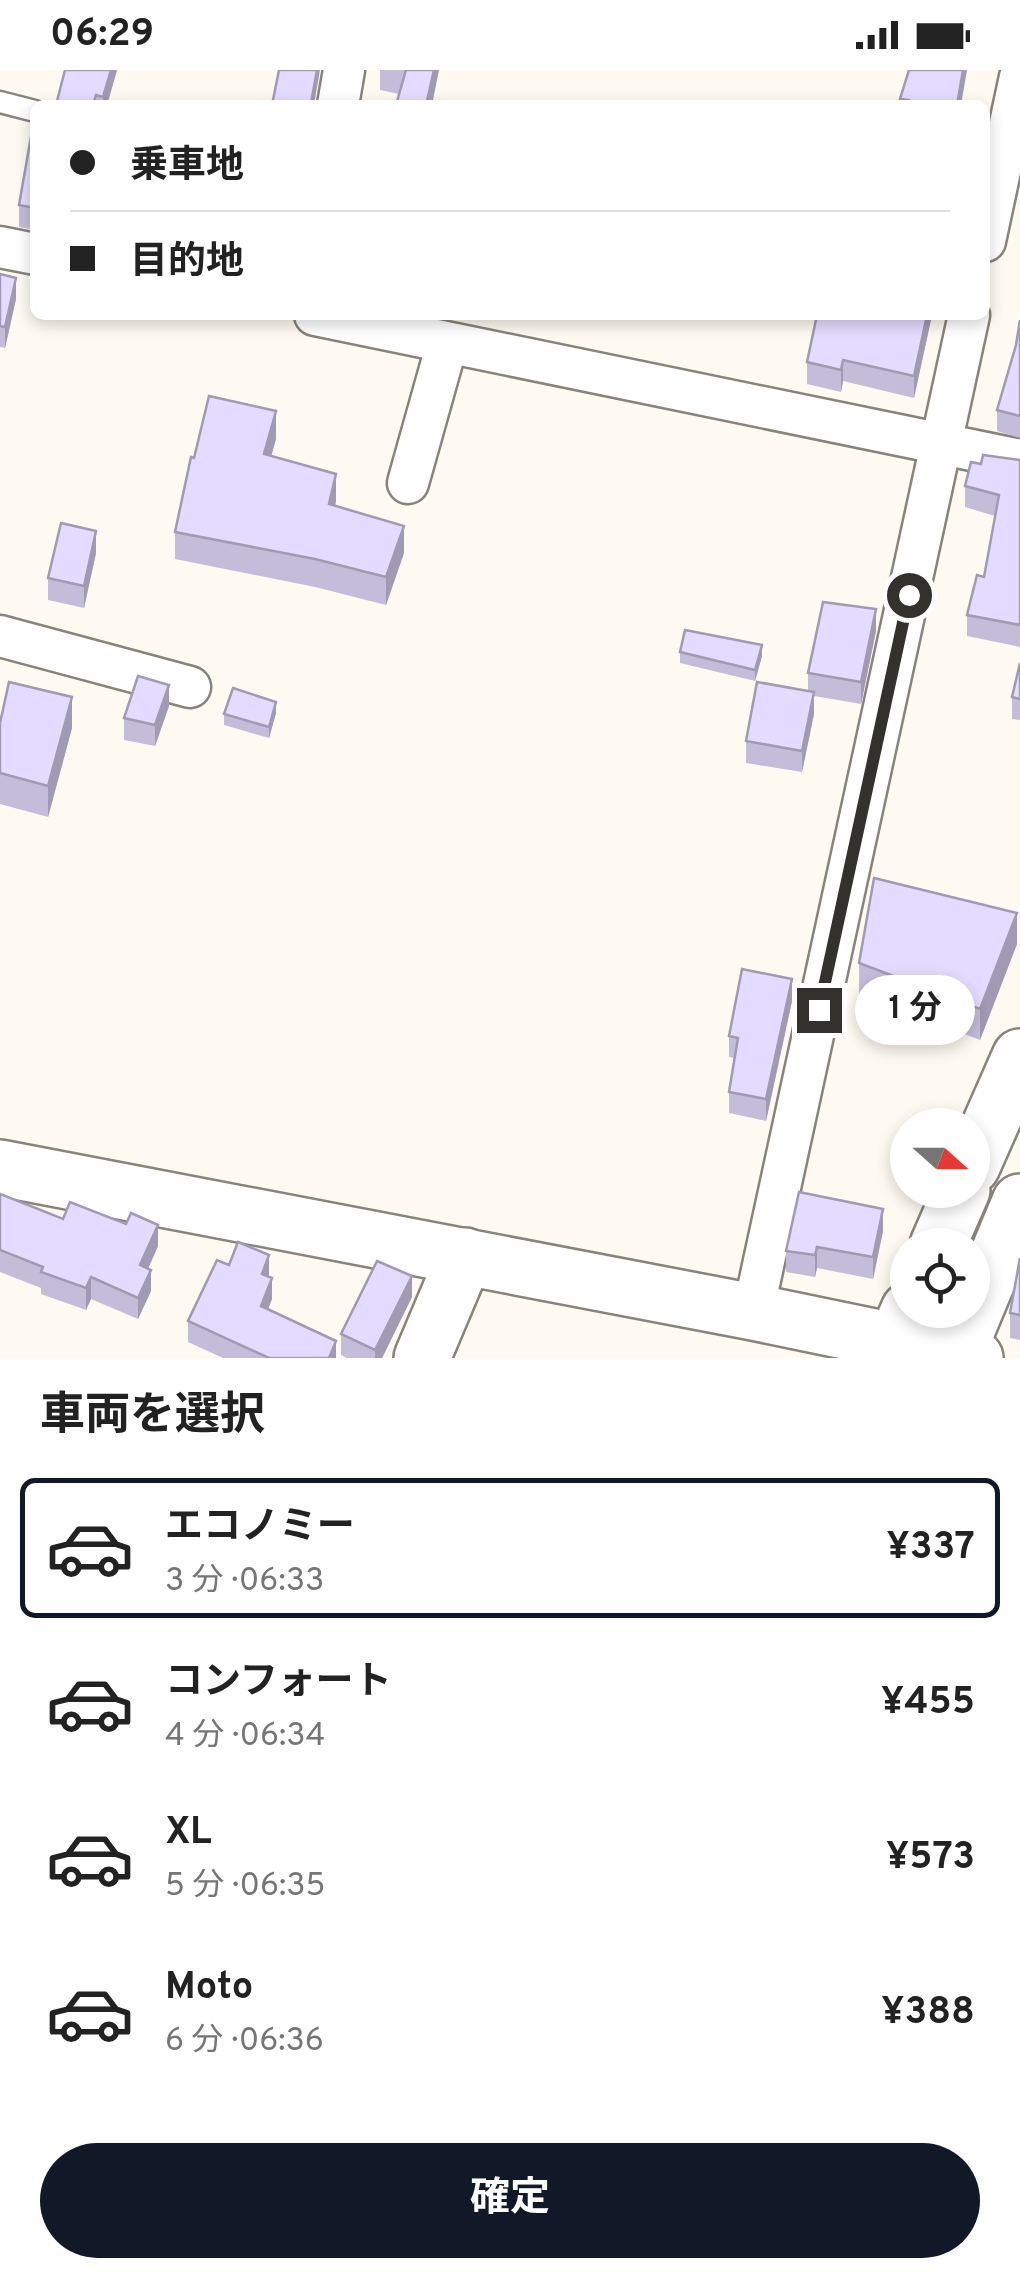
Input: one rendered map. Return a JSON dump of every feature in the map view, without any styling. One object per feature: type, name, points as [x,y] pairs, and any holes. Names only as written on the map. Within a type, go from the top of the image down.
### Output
[{"type":"main road","points":[[990,1125],[1020,1057]]},
{"type":"main road","points":[[0,1168],[898,1337],[962,1357],[1020,1202]]},
{"type":"main road","points":[[422,1358],[464,1256]]},
{"type":"street","points":[[339,100],[344,70]]},
{"type":"street","points":[[990,230],[1009,187],[1020,77]]},
{"type":"street","points":[[0,246],[30,253]]},
{"type":"street","points":[[338,320],[1020,460]]},
{"type":"street","points":[[753,1312],[968,320]]},
{"type":"street","points":[[408,483],[447,344]]},
{"type":"street","points":[[0,636],[190,687]]},
{"type":"lane","points":[[0,102],[30,110]]},
{"type":"building","points":[[65,70],[111,70],[103,97],[57,100]]},
{"type":"building","points":[[279,70],[317,70],[312,100],[273,100]]},
{"type":"building","points":[[406,70],[434,70],[427,100],[397,100]]},
{"type":"building","points":[[909,70],[963,70],[958,100],[900,99]]},
{"type":"building","points":[[30,142],[30,207],[19,205]]},
{"type":"building","points":[[0,274],[16,278],[5,327],[0,326]]},
{"type":"building","points":[[816,320],[926,320],[914,376],[843,360],[841,370],[807,362]]},
{"type":"building","points":[[1020,320],[1020,416],[997,410]]},
{"type":"building","points":[[209,396],[276,411],[264,454],[336,474],[329,504],[404,526],[386,577],[175,532]]},
{"type":"building","points":[[983,455],[1020,460],[1020,625],[967,615],[977,575],[984,577],[999,495],[965,486],[971,462],[981,464]]},
{"type":"building","points":[[61,523],[96,531],[84,586],[48,578]]},
{"type":"building","points":[[823,602],[876,609],[861,682],[808,673]]},
{"type":"building","points":[[685,630],[762,645],[755,670],[680,652]]},
{"type":"building","points":[[1020,663],[1020,699],[1012,697]]},
{"type":"building","points":[[138,676],[169,685],[155,725],[124,718]]},
{"type":"building","points":[[9,682],[72,697],[48,786],[0,773],[0,723]]},
{"type":"building","points":[[757,682],[814,692],[802,751],[746,741]]},
{"type":"building","points":[[233,688],[276,702],[269,727],[224,714]]},
{"type":"building","points":[[874,878],[1017,913],[980,1009],[859,963]]},
{"type":"building","points":[[742,969],[792,979],[766,1099],[729,1092],[738,1038],[729,1036]]},
{"type":"building","points":[[799,1192],[883,1209],[873,1257],[817,1247],[815,1255],[786,1251]]},
{"type":"building","points":[[0,1194],[63,1219],[70,1202],[126,1224],[131,1213],[158,1225],[140,1265],[151,1270],[138,1298],[91,1277],[86,1288],[41,1272],[43,1267],[0,1250]]},
{"type":"building","points":[[238,1242],[269,1255],[262,1274],[272,1278],[261,1306],[336,1341],[329,1358],[269,1358],[188,1321],[217,1260],[229,1265]]},
{"type":"building","points":[[1020,1258],[1020,1315],[1010,1313]]},
{"type":"building","points":[[377,1261],[412,1276],[375,1350],[341,1334]]},
{"type":"route","points":[[819,1010],[909,595]]}]
